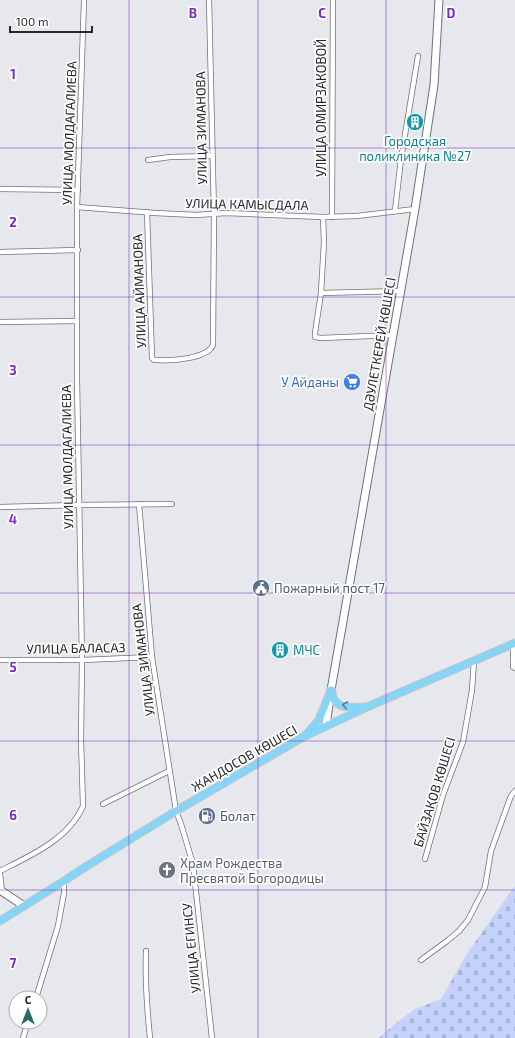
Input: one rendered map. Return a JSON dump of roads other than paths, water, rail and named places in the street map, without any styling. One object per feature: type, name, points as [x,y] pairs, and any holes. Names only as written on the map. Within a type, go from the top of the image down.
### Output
[{"type":"main road","name":"ДӘУЛЕТКЕРЕЙ КӨШЕСІ","points":[[326,726],[415,209],[434,85],[439,0]]},
{"type":"main road","name":"ЖАНДОСОВ КӨШЕСІ","points":[[0,921],[82,868],[304,737],[367,706],[514,643]]},
{"type":"main road","points":[[331,690],[334,700],[344,707],[367,706]]},
{"type":"main road","points":[[304,737],[319,720],[331,690]]},
{"type":"main road","points":[[1,891],[24,906]]},
{"type":"street","name":"УЛИЦА МОЛДАГАЛИЕВА","points":[[0,871],[36,853],[54,841],[69,827],[83,806],[77,380],[77,206],[84,0]]},
{"type":"street","name":"УЛИЦА ЗИМАНОВА","points":[[209,0],[214,214],[213,256]]},
{"type":"street","name":"УЛИЦА ОМИРЗАКОВОЙ","points":[[332,217],[333,0]]},
{"type":"street","points":[[395,211],[401,159],[418,56]]},
{"type":"street","points":[[148,160],[170,157],[212,156]]},
{"type":"street","points":[[0,189],[78,190]]},
{"type":"street","name":"УЛИЦА КАМЫСДАЛА","points":[[77,206],[196,215],[226,213],[323,217],[357,216],[415,209]]},
{"type":"street","name":"УЛИЦА АЙМАНОВА","points":[[147,212],[152,359],[174,360],[189,358],[202,354],[212,347],[213,256]]},
{"type":"street","points":[[323,217],[324,242],[321,294],[315,337],[394,335]]},
{"type":"street","points":[[0,252],[78,250]]},
{"type":"street","points":[[321,294],[401,291]]},
{"type":"street","points":[[0,322],[77,321]]},
{"type":"street","name":"УЛИЦА ЗИМАНОВА","points":[[139,504],[152,656],[176,812]]},
{"type":"street","points":[[0,507],[172,504]]},
{"type":"street","points":[[514,643],[513,667],[515,668]]},
{"type":"street","name":"УЛИЦА БАЛАСАЗ","points":[[0,660],[82,660],[152,656]]},
{"type":"street","name":"БАЙЗАҚОВ КӨШЕСІ","points":[[425,859],[444,795],[463,742],[472,690],[474,660]]},
{"type":"street","points":[[103,804],[169,772]]},
{"type":"street","points":[[421,960],[451,938],[468,920],[485,887],[491,851],[511,796],[515,792]]},
{"type":"street","name":"УЛИЦА ЕГИНСУ","points":[[176,812],[193,864],[212,1038]]},
{"type":"street","points":[[0,874],[1,891]]},
{"type":"street","points":[[38,990],[58,926],[64,893],[64,881]]},
{"type":"street","points":[[146,951],[145,967],[150,1038]]},
{"type":"place","name":"Городская поликлиника №27","points":[[415,122]]},
{"type":"place","name":"У Айданы","points":[[352,382]]},
{"type":"place","name":"Пожарный пост 17","points":[[261,588]]},
{"type":"place","name":"МЧС","points":[[280,650]]},
{"type":"place","name":"Болат","points":[[207,816]]},
{"type":"place","name":"Храм Рождества Пресвятой Богородицы","points":[[167,870]]}]
